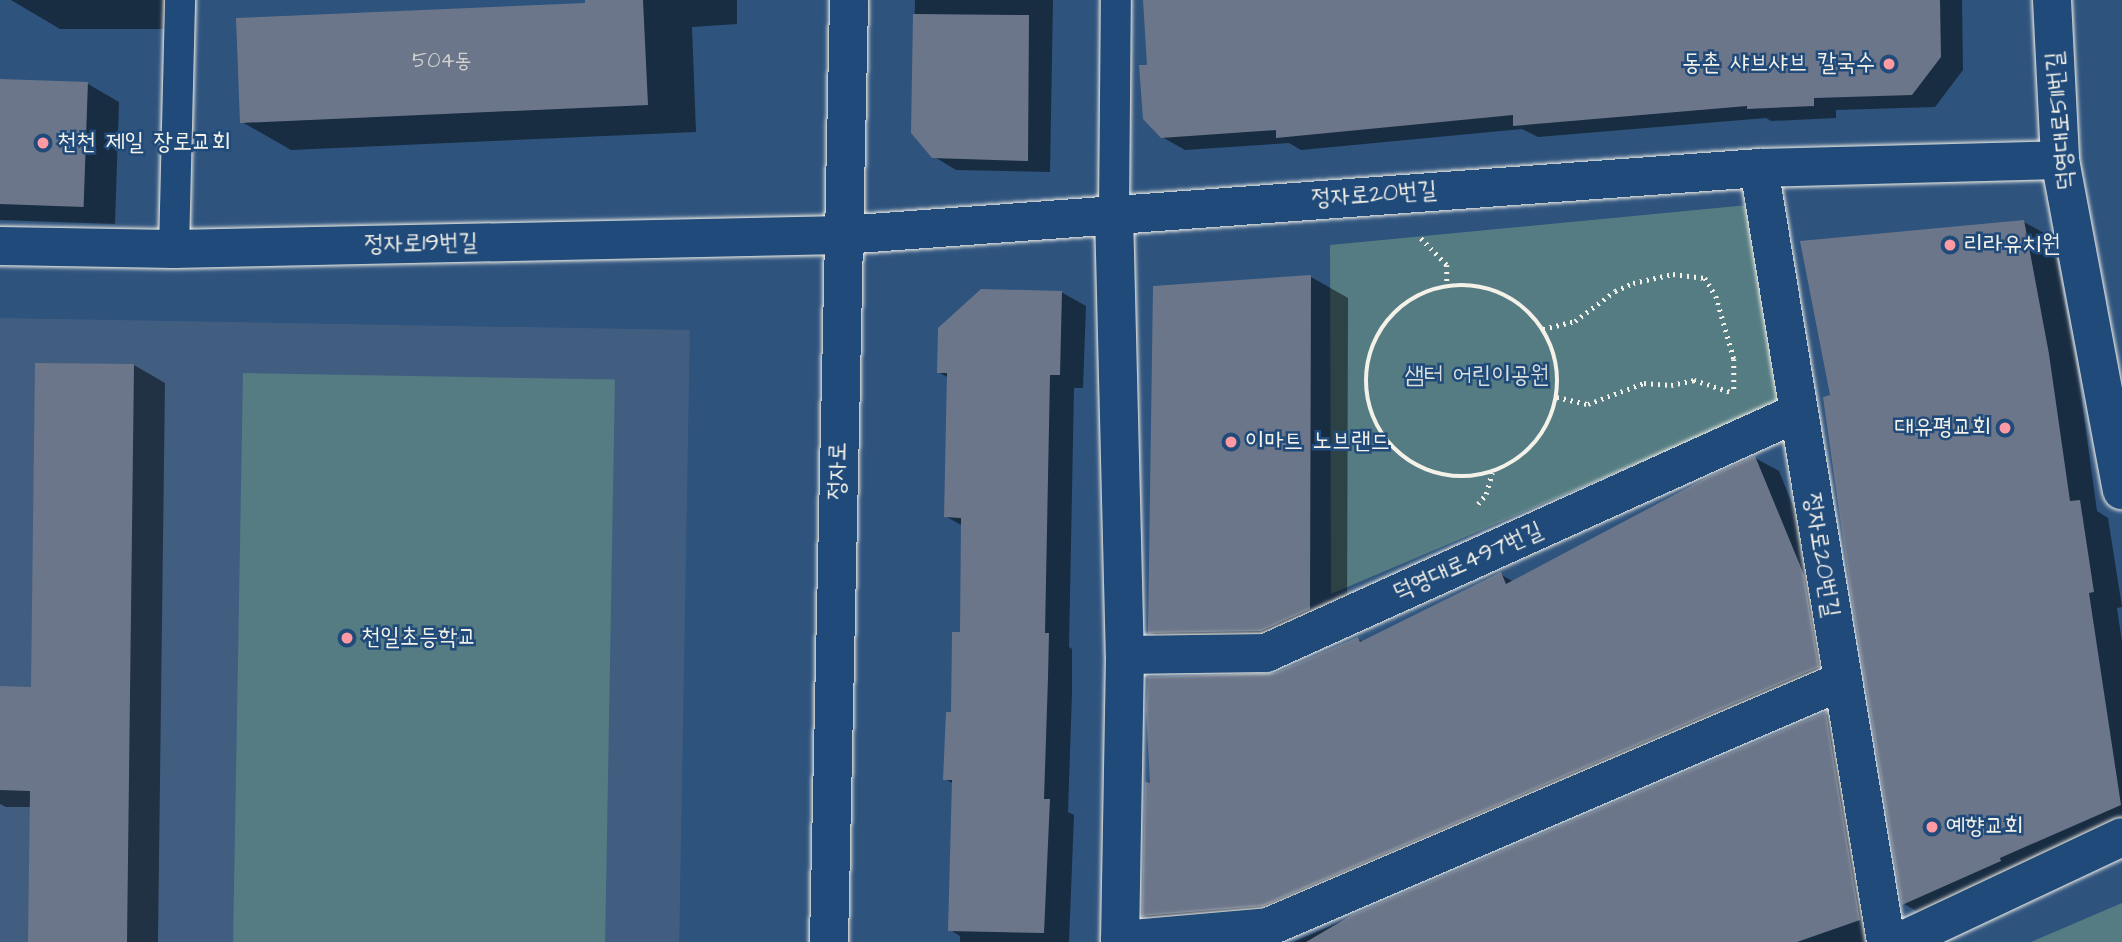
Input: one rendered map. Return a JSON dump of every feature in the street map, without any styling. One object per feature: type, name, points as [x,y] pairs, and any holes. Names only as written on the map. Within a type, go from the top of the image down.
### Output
[{"type":"street","name":"정자로","points":[[830,942],[849,0]]},
{"type":"street","name":"덕영대로511번길","points":[[2052,0],[2060,160],[2122,490]]},
{"type":"street","name":"정자로20번길","points":[[843,235],[1114,213],[1759,168],[2060,160]]},
{"type":"street","name":"정자로20번길","points":[[1759,168],[1797,413],[1886,942]]},
{"type":"street","points":[[1114,213],[1125,655],[1120,941],[1268,927],[1842,681]]},
{"type":"street","name":"정자로19번길","points":[[0,246],[174,248],[843,235]]},
{"type":"street","name":"덕영대로497번길","points":[[1125,655],[1266,653],[1797,413]]},
{"type":"street","points":[[1899,942],[2122,837]]},
{"type":"lane","points":[[174,248],[180,0]]},
{"type":"lane","points":[[1114,213],[1116,0]]},
{"type":"path","points":[[1420,237],[1447,265],[1447,286]]},
{"type":"path","points":[[1543,329],[1575,321],[1633,282],[1672,274],[1704,278],[1716,296],[1734,359],[1734,393]]},
{"type":"path","points":[[1469,284],[1511,298],[1529,312],[1543,329],[1558,371],[1557,397],[1549,422],[1534,444],[1515,462],[1492,473],[1466,478],[1440,475],[1415,466],[1394,450],[1378,429],[1368,405],[1366,379],[1369,357],[1377,336],[1390,318],[1425,292],[1469,284]]},
{"type":"path","points":[[1557,397],[1588,404],[1644,383],[1671,385],[1694,380],[1744,395]]},
{"type":"shaded area","name":"천일초등학교","points":[[0,318],[690,330],[679,942],[0,942]]},
{"type":"green space","name":"샘터 어린이공원","points":[[1748,205],[1782,402],[1331,594],[1330,245]]},
{"type":"green space","points":[[243,373],[615,379],[605,942],[233,942]]},
{"type":"green space","points":[[2122,903],[2122,942],[2031,942]]},
{"type":"building","points":[[585,0],[643,0],[648,105],[240,123],[236,18],[585,3]]},
{"type":"building","points":[[1143,0],[1940,0],[1941,57],[1912,95],[1814,98],[1814,106],[1747,109],[1747,106],[1513,126],[1513,115],[1276,138],[1276,130],[1161,138],[1143,119],[1139,65],[1147,65]]},
{"type":"building","points":[[913,14],[1029,15],[1028,161],[932,158],[911,133]]},
{"type":"building","name":"천천 제일 장로교회","points":[[0,79],[88,82],[84,207],[0,204]]},
{"type":"building","points":[[2024,220],[2049,354],[2070,501],[2080,500],[2094,592],[2089,593],[2121,805],[1902,905],[1850,588],[1823,397],[1830,395],[1800,241]]},
{"type":"building","name":"이마트 노브랜드","points":[[1311,275],[1310,609],[1261,631],[1148,633],[1153,286]]},
{"type":"building","points":[[981,289],[1062,291],[1060,375],[1050,375],[1045,633],[1049,633],[1044,799],[1050,799],[1044,933],[948,931],[952,780],[943,780],[946,712],[951,712],[952,632],[960,632],[961,518],[944,517],[947,373],[937,373],[938,328]]},
{"type":"building","points":[[35,363],[134,364],[127,942],[28,942],[30,791],[0,790],[0,686],[31,687]]},
{"type":"building","points":[[1755,456],[1804,575],[1819,667],[1263,906],[1142,916],[1145,782],[1150,783],[1146,709],[1148,677],[1275,673],[1358,637],[1360,642],[1501,572],[1506,584],[1708,477]]},
{"type":"building","points":[[1826,712],[1860,920],[1797,942],[1306,942],[1352,915]]},
{"type":"place","name":"동촌 샤브샤브 칼국수","points":[[1889,64]]},
{"type":"place","name":"천천 제일 장로교회","points":[[43,143]]},
{"type":"place","name":"리라유치원","points":[[1950,245]]},
{"type":"place","name":"대유평교회","points":[[2005,428]]},
{"type":"place","name":"이마트 노브랜드","points":[[1231,442]]},
{"type":"place","name":"천일초등학교","points":[[347,638]]},
{"type":"place","name":"예향교회","points":[[1932,827]]}]
